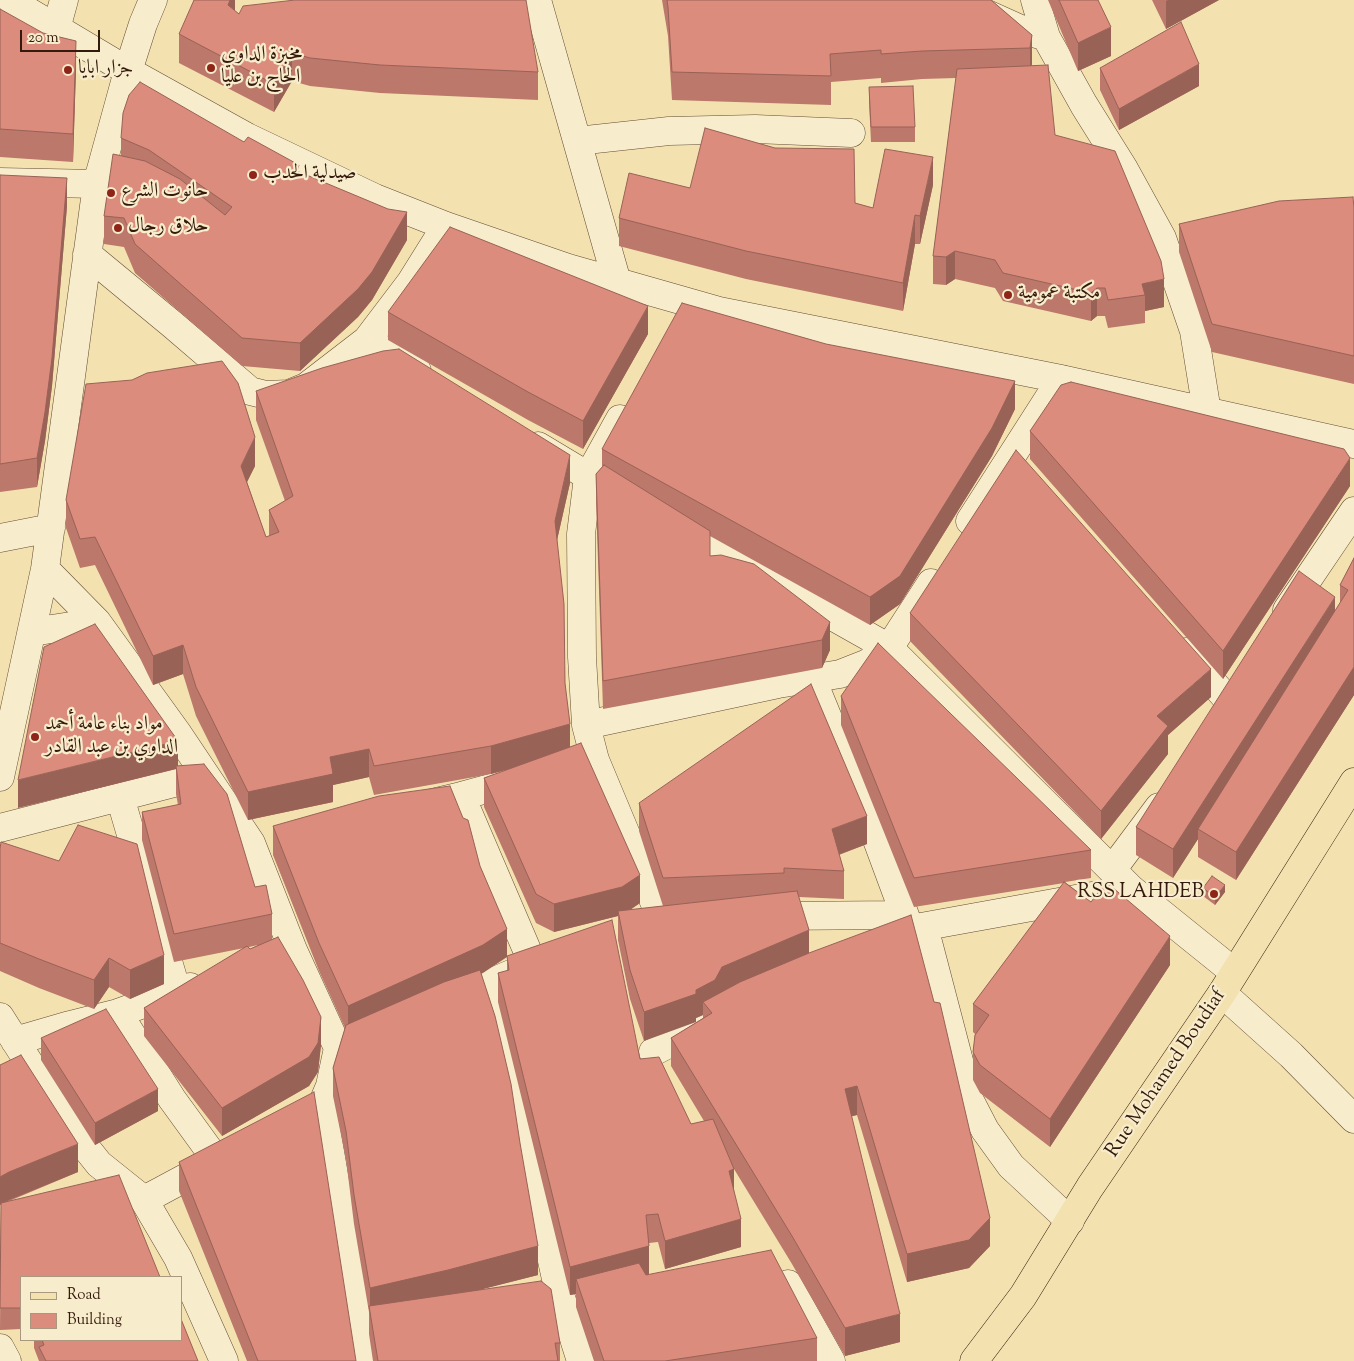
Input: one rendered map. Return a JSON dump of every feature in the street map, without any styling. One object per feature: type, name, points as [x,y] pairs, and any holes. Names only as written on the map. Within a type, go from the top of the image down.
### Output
[{"type":"main road","name":"Rue Mohamed Boudiaf","points":[[974,1361],[1023,1296],[1090,1187],[1228,982],[1354,782]]},
{"type":"street","points":[[9,0],[128,71],[256,141],[375,198],[446,226],[568,268],[738,315],[1061,379],[1354,444]]},
{"type":"street","points":[[56,29],[64,0]]},
{"type":"street","points":[[1,766],[45,569],[97,184],[142,24],[153,0]]},
{"type":"street","points":[[537,0],[617,282]]},
{"type":"street","points":[[956,0],[1018,28],[1046,37]]},
{"type":"street","points":[[1035,0],[1046,37],[1084,105],[1124,169],[1162,238],[1194,331],[1207,412]]},
{"type":"street","points":[[577,141],[668,131],[755,129],[851,133]]},
{"type":"street","points":[[0,182],[97,184]]},
{"type":"street","points":[[87,254],[250,392],[266,395],[289,394],[306,387],[367,340],[411,282],[446,226]]},
{"type":"street","points":[[670,326],[684,301]]},
{"type":"street","points":[[367,340],[441,386]]},
{"type":"street","points":[[207,384],[236,379]]},
{"type":"street","points":[[958,539],[1061,379]]},
{"type":"street","points":[[634,393],[588,478],[581,534],[580,587],[586,725],[585,762],[663,923]]},
{"type":"street","points":[[66,408],[95,403]]},
{"type":"street","points":[[515,432],[588,478],[889,648],[1131,889],[1228,982],[1291,1055],[1354,1119]]},
{"type":"street","points":[[1012,456],[1032,478]]},
{"type":"street","points":[[1274,629],[1354,511]]},
{"type":"street","points":[[0,538],[51,528]]},
{"type":"street","points":[[586,725],[778,684],[812,679],[847,671],[868,662],[889,648],[942,564]]},
{"type":"street","points":[[45,569],[97,622],[205,774],[261,841],[283,953],[347,1044],[322,1105],[370,1324],[366,1361]]},
{"type":"street","points":[[32,632],[97,622]]},
{"type":"street","points":[[1169,633],[1223,708],[1243,676]]},
{"type":"street","points":[[812,679],[913,923],[973,1107],[985,1130],[1010,1166],[1070,1221]]},
{"type":"street","points":[[394,811],[461,796],[547,773]]},
{"type":"street","points":[[0,828],[205,774]]},
{"type":"street","points":[[1112,870],[1174,783]]},
{"type":"street","points":[[428,1010],[545,960],[461,796]]},
{"type":"street","points":[[120,797],[177,992]]},
{"type":"street","points":[[740,916],[913,923],[1131,889]]},
{"type":"street","points":[[636,930],[663,923],[692,920]]},
{"type":"street","points":[[858,951],[913,923]]},
{"type":"street","points":[[15,1041],[70,1024],[118,1013],[211,978]]},
{"type":"street","points":[[491,983],[568,1297],[581,1361]]},
{"type":"street","points":[[118,1013],[172,1099],[225,1156],[144,1200]]},
{"type":"street","points":[[653,1052],[722,1015]]},
{"type":"street","points":[[0,1017],[71,1129],[99,1164],[144,1200],[178,1258],[224,1361]]},
{"type":"street","points":[[261,1138],[322,1105]]},
{"type":"street","points":[[776,1268],[782,1274],[831,1361]]},
{"type":"street","points":[[530,1293],[568,1297]]},
{"type":"street","points":[[0,1348],[7,1361]]},
{"type":"building","points":[[194,0],[230,0],[228,5],[239,14],[243,6],[295,0],[526,0],[538,72],[380,65],[310,58],[292,53],[274,84],[179,34]]},
{"type":"building","points":[[667,0],[991,0],[1032,35],[1030,48],[881,54],[881,50],[830,54],[831,76],[672,72]]},
{"type":"building","points":[[1059,0],[1098,0],[1111,27],[1078,43]]},
{"type":"building","points":[[0,9],[43,33],[76,41],[73,134],[0,129]]},
{"type":"building","points":[[1181,22],[1199,64],[1119,109],[1100,68]]},
{"type":"building","points":[[1048,65],[1055,135],[1115,151],[1161,261],[1164,279],[1142,284],[1145,295],[1108,300],[1105,288],[1097,288],[1091,293],[1003,273],[995,260],[955,251],[946,257],[933,256],[957,69]]},
{"type":"building","points":[[140,82],[244,142],[248,137],[299,165],[297,171],[388,209],[407,212],[372,272],[358,289],[300,343],[242,338],[135,244],[124,218],[104,216],[113,154],[145,161],[180,179],[225,215],[232,207],[149,150],[121,138],[123,113],[129,95]]},
{"type":"building","points":[[913,86],[915,127],[871,127],[869,87]]},
{"type":"building","points":[[705,128],[775,148],[854,149],[855,203],[873,208],[885,149],[933,157],[920,216],[915,215],[903,283],[746,251],[619,218],[629,173],[690,188]]},
{"type":"building","points":[[0,175],[67,178],[52,358],[37,458],[0,464]]},
{"type":"building","points":[[1353,197],[1354,356],[1212,324],[1179,224],[1279,201]]},
{"type":"building","points":[[450,227],[648,306],[583,421],[528,392],[388,312]]},
{"type":"building","points":[[682,303],[826,344],[1015,381],[992,428],[900,576],[870,597],[602,449]]},
{"type":"building","points":[[399,349],[570,455],[555,521],[564,604],[565,683],[570,724],[491,746],[374,766],[369,749],[330,757],[333,774],[248,792],[196,687],[183,645],[153,656],[95,537],[80,539],[66,500],[86,384],[132,380],[147,373],[222,361],[238,383],[255,437],[241,466],[266,537],[279,532],[269,510],[293,496],[256,391],[322,368],[383,351]]},
{"type":"building","points":[[1071,382],[1344,449],[1350,458],[1223,651],[1030,431],[1061,385]]},
{"type":"building","points":[[1016,450],[1211,669],[1157,716],[1168,726],[1101,811],[910,613]]},
{"type":"building","points":[[604,465],[710,531],[710,556],[721,555],[754,564],[830,622],[822,640],[603,681],[596,474]]},
{"type":"building","points":[[1354,558],[1354,667],[1236,852],[1198,829],[1348,590],[1340,585]]},
{"type":"building","points":[[1299,571],[1335,597],[1173,849],[1136,827]]},
{"type":"building","points":[[95,624],[178,741],[18,780],[44,647]]},
{"type":"building","points":[[878,643],[1091,850],[914,878],[841,696]]},
{"type":"building","points":[[811,684],[867,816],[832,829],[844,871],[784,868],[784,873],[663,878],[639,803]]},
{"type":"building","points":[[581,743],[640,875],[622,887],[554,904],[536,894],[484,778]]},
{"type":"building","points":[[204,764],[227,794],[255,887],[266,885],[272,914],[174,934],[142,812],[181,804],[176,766]]},
{"type":"building","points":[[450,786],[463,818],[468,820],[480,866],[507,929],[483,945],[348,1006],[319,943],[273,826],[379,796]]},
{"type":"building","points":[[78,825],[137,844],[164,955],[130,970],[109,958],[94,980],[0,943],[1,842],[59,861]]},
{"type":"building","points":[[1212,876],[1225,885],[1215,897],[1203,888]]},
{"type":"building","points":[[1064,882],[1091,902],[1106,882],[1170,936],[1050,1119],[980,1065],[973,1052],[975,1035],[989,1015],[973,1004]]},
{"type":"building","points":[[797,891],[809,930],[722,967],[715,980],[696,990],[696,994],[644,1012],[630,970],[618,911]]},
{"type":"building","points":[[911,915],[934,1002],[940,1003],[990,1218],[969,1240],[907,1254],[857,1086],[845,1089],[900,1314],[845,1328],[792,1236],[671,1038],[712,1013],[703,1002],[740,982],[809,953]]},
{"type":"building","points":[[612,920],[640,1059],[659,1057],[691,1124],[713,1119],[734,1169],[729,1171],[741,1219],[665,1241],[658,1214],[646,1215],[649,1246],[570,1267],[498,973],[509,970],[507,956]]},
{"type":"building","points":[[278,937],[303,980],[321,1017],[318,1043],[309,1057],[222,1108],[144,1008],[247,946],[250,949]]},
{"type":"building","points":[[480,970],[495,1016],[511,1084],[538,1246],[370,1288],[354,1195],[346,1131],[333,1068],[346,1025],[444,982]]},
{"type":"building","points":[[106,1009],[158,1089],[95,1123],[41,1038]]},
{"type":"building","points":[[21,1055],[78,1144],[0,1177],[0,1065]]},
{"type":"building","points":[[314,1092],[356,1361],[258,1361],[179,1162]]},
{"type":"building","points":[[119,1175],[160,1276],[20,1276],[20,1308],[0,1308],[1,1203]]},
{"type":"building","points":[[771,1250],[817,1338],[665,1361],[604,1361],[576,1279],[639,1263],[646,1275]]},
{"type":"building","points":[[541,1281],[551,1289],[560,1343],[555,1343],[558,1361],[378,1361],[369,1306]]},
{"type":"building","points":[[182,1321],[198,1361],[46,1361],[39,1347],[44,1345],[42,1341],[182,1341]]},
{"type":"place","name":"مخبزة الداوي الحاج بن عليا","points":[[211,68]]},
{"type":"place","name":"جزار ابايا","points":[[68,70]]},
{"type":"place","name":"صيدلية الحدب","points":[[253,175]]},
{"type":"place","name":"حانوت الشرع","points":[[111,193]]},
{"type":"place","name":"حلاق رجال","points":[[118,228]]},
{"type":"place","name":"مكتبة عمومية","points":[[1008,295]]},
{"type":"place","name":"مواد بناء عامة أحمد الداوي بن عبد القادر","points":[[35,737]]},
{"type":"place","name":"RSS LAHDEB","points":[[1214,894]]}]
